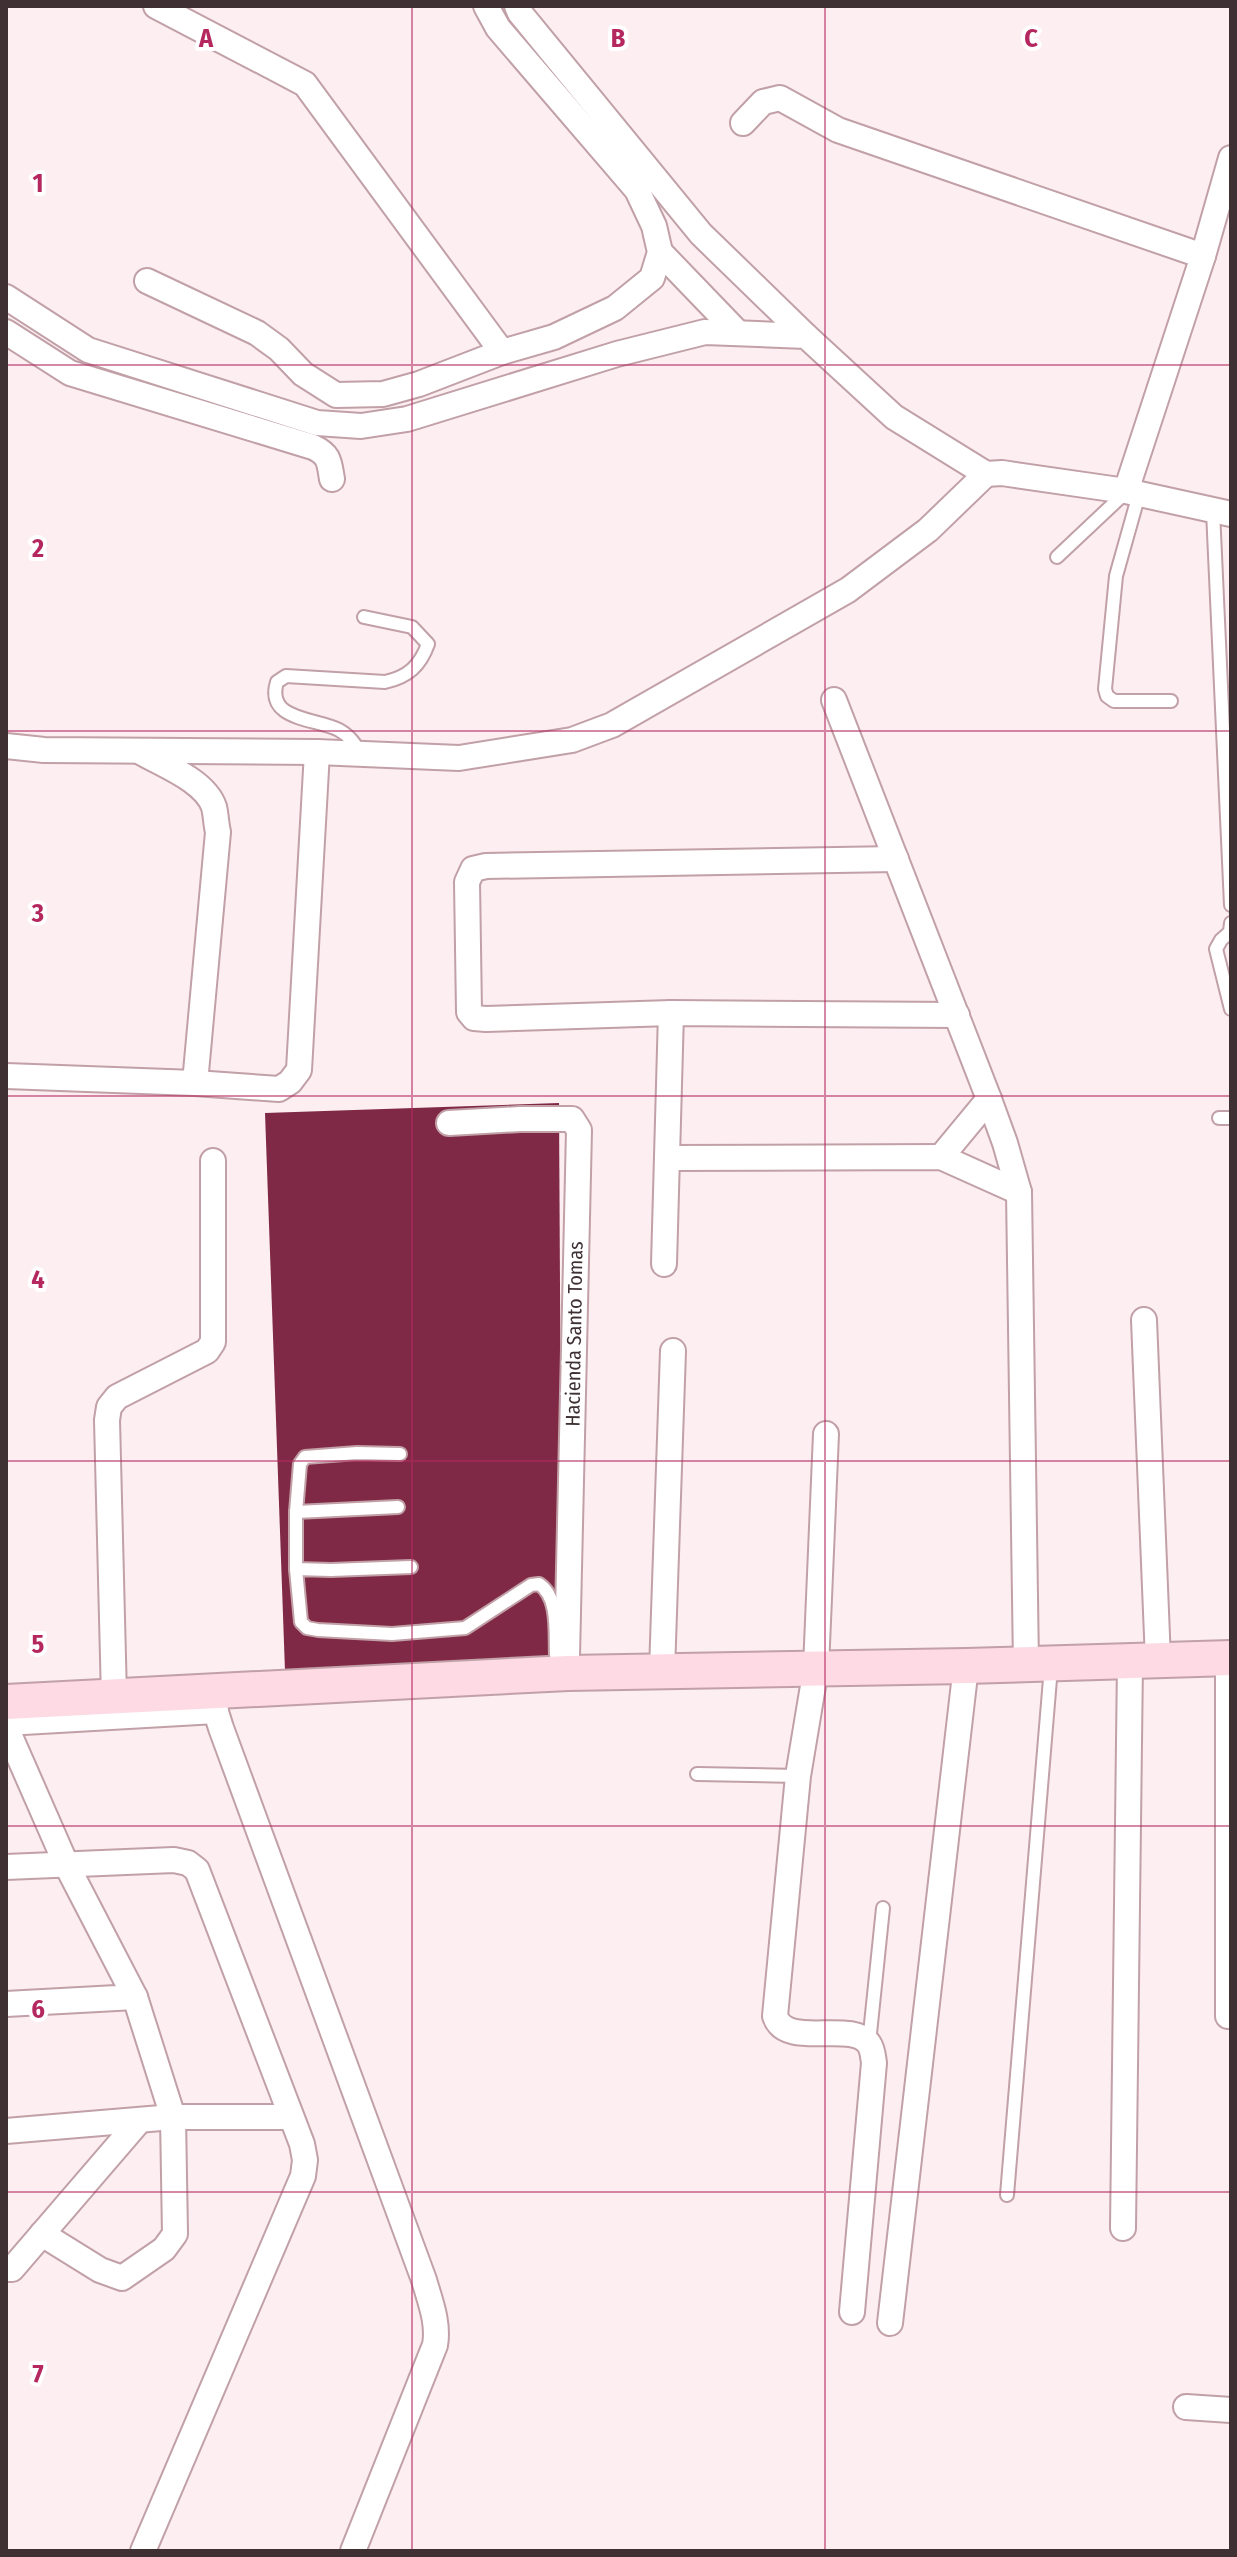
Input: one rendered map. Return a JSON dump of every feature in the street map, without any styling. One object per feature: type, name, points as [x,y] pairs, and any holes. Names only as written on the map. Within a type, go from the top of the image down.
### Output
[{"type":"street","points":[[156,6],[305,84],[502,352]]},
{"type":"street","points":[[147,281],[257,333],[279,349],[303,374],[336,395],[383,394],[554,337],[615,308],[652,278],[660,252],[654,226],[637,190],[498,28],[486,6]]},
{"type":"street","points":[[517,6],[701,234],[894,417],[986,474],[1002,473],[1133,493],[1222,512]]},
{"type":"street","points":[[743,123],[763,102],[780,98],[838,130],[1203,256]]},
{"type":"street","points":[[1133,493],[1231,158]]},
{"type":"street","points":[[660,252],[738,333]]},
{"type":"street","points":[[6,297],[88,350],[317,423],[361,426],[407,419],[617,354],[705,332],[806,336]]},
{"type":"street","points":[[6,332],[70,373],[313,447],[324,452],[332,479]]},
{"type":"street","points":[[6,746],[44,750],[317,752],[459,758],[572,740],[612,725],[848,590],[928,530],[986,474]]},
{"type":"street","points":[[834,700],[989,1099],[1019,1192],[1039,1664]]},
{"type":"street","points":[[138,751],[191,779],[207,792],[214,808],[218,832],[195,1083]]},
{"type":"street","points":[[6,1076],[279,1089],[290,1082],[299,1070],[317,752]]},
{"type":"street","points":[[896,859],[486,866],[473,869],[467,882],[469,1012],[474,1018],[671,1013],[957,1015]]},
{"type":"street","points":[[664,1264],[671,1013]]},
{"type":"street","points":[[941,1157],[989,1099]]},
{"type":"street","name":"Hacienda Santo Tomas","points":[[449,1123],[572,1119],[579,1130],[567,1656],[562,1674]]},
{"type":"street","points":[[667,1158],[941,1157],[1019,1192]]},
{"type":"street","points":[[114,1697],[109,1407],[117,1397],[207,1351],[213,1342],[213,1161]]},
{"type":"street","points":[[1123,2228],[1144,1661],[1144,1320]]},
{"type":"street","points":[[662,1671],[673,1351]]},
{"type":"street","points":[[826,1434],[816,1668],[798,1776],[775,2016],[781,2026],[792,2031],[856,2036],[869,2043],[874,2063],[852,2312]]},
{"type":"street","points":[[42,2234],[100,2270],[122,2278],[164,2249],[175,2234],[173,2117],[135,1997],[66,1864],[6,1725],[213,1702],[562,1674],[1230,1658],[1228,2016]]},
{"type":"street","points":[[890,2323],[966,1666]]},
{"type":"street","points":[[6,1702],[114,1697],[213,1702]]},
{"type":"street","points":[[213,1702],[424,2280],[434,2316],[435,2345],[353,2551]]},
{"type":"street","points":[[6,1867],[174,1860],[188,1863],[197,1870],[305,2160],[303,2176],[143,2551]]},
{"type":"street","points":[[6,2004],[135,1997]]},
{"type":"street","points":[[6,2131],[173,2117],[291,2117]]},
{"type":"street","points":[[6,2269],[12,2269],[140,2120]]},
{"type":"street","points":[[1186,2407],[1231,2410]]},
{"type":"lane","points":[[1057,557],[1133,493]]},
{"type":"lane","points":[[1133,493],[1116,576],[1105,689],[1107,696],[1114,701],[1171,701]]},
{"type":"lane","points":[[1222,512],[1216,591],[1231,905]]},
{"type":"lane","points":[[1216,591],[1231,594]]},
{"type":"lane","points":[[361,754],[355,743],[338,729],[294,716],[281,708],[276,703],[274,692],[277,682],[286,676],[385,682],[409,673],[421,662],[428,644],[412,627],[364,617]]},
{"type":"lane","points":[[1231,923],[1230,932],[1216,949],[1231,1009]]},
{"type":"lane","points":[[400,1454],[305,1457],[300,1464],[296,1569],[301,1622],[307,1628],[318,1630],[392,1634],[465,1628],[531,1585],[539,1584],[547,1589],[552,1598],[562,1674]]},
{"type":"lane","points":[[296,1512],[398,1507]]},
{"type":"lane","points":[[296,1569],[411,1567]]},
{"type":"lane","points":[[1007,2195],[1039,1664]]},
{"type":"lane","points":[[697,1774],[798,1776]]},
{"type":"lane","points":[[869,2043],[883,1908]]},
{"type":"building","points":[[559,1103],[562,1655],[285,1671],[265,1113]]}]
